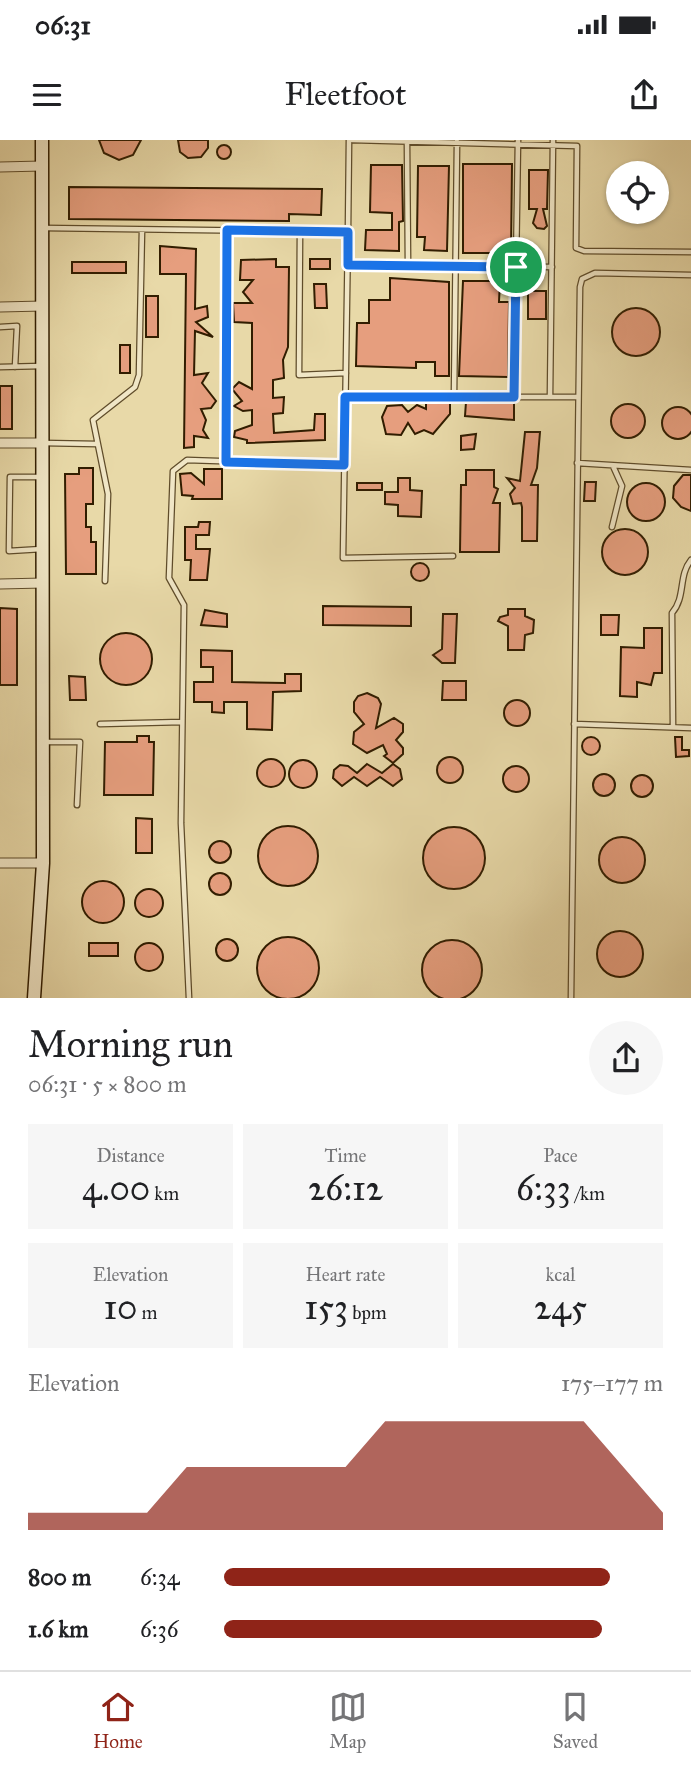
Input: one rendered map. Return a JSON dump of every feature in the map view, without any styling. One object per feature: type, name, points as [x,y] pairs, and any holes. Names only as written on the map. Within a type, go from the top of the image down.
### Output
[{"type":"street","points":[[34,998],[43,863],[42,140]]},
{"type":"street","points":[[0,167],[42,166]]},
{"type":"street","points":[[0,307],[43,306]]},
{"type":"street","points":[[0,443],[42,443]]},
{"type":"street","points":[[0,584],[43,583]]},
{"type":"street","points":[[0,863],[43,863]]},
{"type":"lane","points":[[453,556],[343,558],[350,140],[577,143],[576,248],[584,251],[691,252]]},
{"type":"lane","points":[[454,397],[457,141]]},
{"type":"lane","points":[[407,142],[408,265]]},
{"type":"lane","points":[[514,397],[518,142]]},
{"type":"lane","points":[[550,397],[553,143]]},
{"type":"lane","points":[[43,228],[348,232]]},
{"type":"lane","points":[[105,581],[108,494],[93,420],[135,387],[139,376],[142,230]]},
{"type":"lane","points":[[226,462],[227,230]]},
{"type":"lane","points":[[300,231],[299,375],[346,373]]},
{"type":"lane","points":[[348,265],[552,267]]},
{"type":"lane","points":[[571,998],[578,397],[582,279],[595,273],[691,275]]},
{"type":"lane","points":[[0,327],[17,326],[15,367]]},
{"type":"lane","points":[[0,368],[43,366]]},
{"type":"lane","points":[[345,397],[578,397]]},
{"type":"lane","points":[[42,443],[97,444]]},
{"type":"lane","points":[[189,998],[181,822],[184,605],[169,578],[173,471],[187,460],[344,465]]},
{"type":"lane","points":[[578,463],[691,470]]},
{"type":"lane","points":[[612,466],[622,486],[612,527]]},
{"type":"lane","points":[[42,477],[10,477],[9,551],[43,549]]},
{"type":"lane","points":[[673,727],[672,613],[680,604],[683,573],[691,560]]},
{"type":"lane","points":[[100,724],[183,722]]},
{"type":"lane","points":[[574,724],[691,728]]},
{"type":"lane","points":[[42,742],[80,742],[77,805]]},
{"type":"building","points":[[99,140],[141,140],[133,155],[119,160],[104,153]]},
{"type":"building","points":[[178,140],[208,140],[208,148],[201,157],[188,158],[180,152]]},
{"type":"building","points":[[221,145],[227,145],[231,152],[227,159],[221,159],[217,155],[217,149]]},
{"type":"building","points":[[463,164],[512,164],[511,253],[463,253]]},
{"type":"building","points":[[371,165],[402,165],[403,221],[399,222],[399,251],[365,250],[366,230],[392,230],[392,213],[370,212]]},
{"type":"building","points":[[418,166],[449,166],[447,251],[424,250],[425,237],[417,237]]},
{"type":"building","points":[[529,170],[548,170],[547,209],[543,209],[547,226],[544,229],[537,228],[533,223],[537,209],[529,209]]},
{"type":"building","points":[[69,187],[322,189],[321,215],[289,214],[289,221],[69,219]]},
{"type":"building","points":[[160,246],[196,249],[195,309],[207,306],[208,317],[196,322],[213,337],[195,331],[194,375],[208,373],[202,383],[216,401],[211,408],[201,409],[206,420],[203,430],[208,438],[194,436],[194,447],[184,448],[186,274],[160,274]]},
{"type":"building","points":[[276,259],[276,267],[289,267],[288,347],[283,360],[284,378],[273,380],[273,398],[284,397],[283,413],[273,414],[274,433],[314,430],[315,414],[325,414],[325,440],[247,443],[247,440],[234,437],[235,431],[252,425],[252,410],[243,411],[234,406],[242,401],[232,389],[239,382],[252,389],[252,323],[234,322],[233,303],[252,303],[243,292],[253,280],[240,280],[241,260]]},
{"type":"building","points":[[310,259],[330,259],[330,269],[310,269]]},
{"type":"building","points":[[72,262],[126,262],[126,273],[72,273]]},
{"type":"building","points":[[390,278],[449,282],[449,376],[435,376],[435,362],[416,362],[416,368],[356,366],[357,323],[369,323],[369,300],[390,300]]},
{"type":"building","points":[[463,281],[500,281],[499,302],[509,302],[508,377],[459,376]]},
{"type":"building","points":[[314,284],[326,284],[327,308],[315,308]]},
{"type":"building","points":[[528,291],[546,291],[546,319],[528,319]]},
{"type":"building","points":[[146,296],[158,296],[158,337],[146,337]]},
{"type":"building","points":[[636,308],[645,309],[653,315],[659,323],[659,341],[653,349],[645,355],[636,356],[627,355],[619,349],[613,341],[612,332],[613,323],[619,315],[627,309]]},
{"type":"building","points":[[120,345],[130,345],[130,373],[120,373]]},
{"type":"building","points":[[0,386],[12,386],[12,429],[0,429]]},
{"type":"building","points":[[426,402],[450,402],[450,414],[433,434],[424,430],[415,434],[408,423],[401,435],[386,434],[382,417],[387,406],[402,405],[408,412],[417,405],[426,409]]},
{"type":"building","points":[[466,402],[514,402],[514,420],[465,416]]},
{"type":"building","points":[[628,404],[640,409],[645,421],[640,433],[628,438],[616,433],[611,421],[616,409]]},
{"type":"building","points":[[678,407],[692,416],[692,430],[689,434],[678,439],[667,434],[662,423],[667,412]]},
{"type":"building","points":[[525,432],[540,432],[537,468],[531,485],[538,485],[537,541],[522,541],[522,507],[521,503],[513,504],[510,494],[515,488],[507,478],[520,481]]},
{"type":"building","points":[[476,434],[474,449],[461,450],[461,436]]},
{"type":"building","points":[[79,468],[93,468],[93,504],[86,504],[86,527],[91,527],[91,542],[96,542],[96,574],[66,574],[65,474],[79,474]]},
{"type":"building","points":[[204,469],[222,469],[222,499],[192,499],[193,496],[182,495],[180,474],[191,473],[204,484]]},
{"type":"building","points":[[466,470],[494,470],[494,487],[498,489],[493,503],[500,503],[499,552],[460,552],[461,485],[466,485]]},
{"type":"building","points":[[683,475],[691,475],[691,511],[681,507],[673,498],[674,486]]},
{"type":"building","points":[[398,478],[410,478],[410,490],[422,491],[421,517],[398,516],[398,505],[385,504],[385,492],[398,492]]},
{"type":"building","points":[[585,482],[596,482],[595,501],[584,501]]},
{"type":"building","points":[[357,483],[382,483],[382,490],[357,490]]},
{"type":"building","points":[[646,483],[659,489],[665,502],[659,515],[646,521],[633,515],[627,502],[633,489]]},
{"type":"building","points":[[199,522],[210,522],[209,535],[196,535],[196,549],[210,549],[207,580],[190,580],[191,560],[185,560],[185,527],[198,527]]},
{"type":"building","points":[[625,529],[641,536],[648,552],[641,568],[625,575],[609,568],[602,552],[609,536]]},
{"type":"building","points":[[420,563],[426,566],[429,572],[426,578],[420,581],[414,578],[411,572],[414,566]]},
{"type":"building","points":[[323,606],[411,607],[411,626],[323,625]]},
{"type":"building","points":[[0,608],[17,609],[17,685],[0,685]]},
{"type":"building","points":[[508,609],[525,609],[525,616],[534,620],[533,633],[525,635],[524,650],[508,650],[508,626],[498,621],[500,617],[508,615]]},
{"type":"building","points":[[205,610],[227,614],[227,627],[201,625]]},
{"type":"building","points":[[443,614],[457,614],[455,663],[442,663],[433,655],[442,649]]},
{"type":"building","points":[[601,615],[619,615],[618,635],[601,635]]},
{"type":"building","points":[[644,628],[662,628],[662,673],[654,673],[651,685],[637,682],[637,697],[620,696],[621,647],[644,648]]},
{"type":"building","points":[[126,633],[145,640],[152,659],[145,678],[126,685],[107,678],[100,659],[107,640]]},
{"type":"building","points":[[201,650],[232,651],[232,682],[285,683],[285,674],[301,674],[301,691],[273,692],[272,730],[247,729],[247,702],[224,702],[224,713],[212,712],[212,702],[194,702],[194,682],[213,682],[213,667],[201,667]]},
{"type":"building","points":[[69,676],[85,677],[86,700],[70,700]]},
{"type":"building","points":[[443,681],[466,681],[466,700],[442,700]]},
{"type":"building","points":[[367,693],[378,698],[381,704],[376,728],[394,718],[403,724],[403,732],[396,740],[403,748],[403,754],[393,763],[384,756],[387,754],[383,745],[367,753],[353,744],[354,732],[364,724],[354,712],[354,702],[358,696]]},
{"type":"building","points":[[517,700],[526,704],[530,713],[526,722],[517,726],[508,722],[504,713],[508,704]]},
{"type":"building","points":[[137,736],[149,736],[149,742],[154,742],[153,795],[104,795],[105,742],[137,742]]},
{"type":"building","points":[[591,737],[597,740],[600,746],[597,752],[591,755],[585,752],[582,746],[585,740]]},
{"type":"building","points":[[675,737],[682,737],[682,750],[689,750],[689,756],[676,757]]},
{"type":"building","points":[[450,757],[459,761],[463,770],[459,779],[450,783],[441,779],[437,770],[441,761]]},
{"type":"building","points":[[271,759],[281,763],[285,773],[281,783],[271,787],[261,783],[257,773],[261,763]]},
{"type":"building","points":[[303,760],[313,764],[317,774],[313,784],[303,788],[293,784],[289,774],[293,764]]},
{"type":"building","points":[[367,764],[382,773],[393,764],[400,769],[402,779],[393,786],[380,777],[367,786],[354,777],[342,786],[333,778],[334,770],[340,765],[348,766],[357,773]]},
{"type":"building","points":[[516,766],[525,770],[529,779],[525,788],[516,792],[507,788],[503,779],[507,770]]},
{"type":"building","points":[[604,774],[614,781],[615,785],[608,795],[604,796],[594,789],[593,785],[600,775]]},
{"type":"building","points":[[642,775],[652,782],[653,786],[646,796],[642,797],[632,790],[631,786],[638,776]]},
{"type":"building","points":[[136,818],[152,819],[152,853],[136,853]]},
{"type":"building","points":[[282,826],[294,826],[313,839],[318,856],[316,868],[305,881],[294,886],[282,886],[263,873],[258,862],[258,850],[271,831]]},
{"type":"building","points":[[454,827],[476,836],[485,858],[476,880],[454,889],[432,880],[423,858],[432,836]]},
{"type":"building","points":[[622,837],[638,844],[645,860],[638,876],[622,883],[606,876],[599,860],[606,844]]},
{"type":"building","points":[[220,841],[228,844],[231,852],[228,860],[220,863],[212,860],[209,852],[212,844]]},
{"type":"building","points":[[220,873],[228,876],[231,884],[228,892],[220,895],[212,892],[209,884],[212,876]]},
{"type":"building","points":[[103,881],[118,887],[124,902],[118,917],[103,923],[88,917],[82,902],[88,887]]},
{"type":"building","points":[[149,889],[159,893],[163,903],[159,913],[149,917],[139,913],[135,903],[139,893]]},
{"type":"building","points":[[620,931],[636,938],[643,954],[636,970],[620,977],[604,970],[597,954],[604,938]]},
{"type":"building","points":[[288,937],[310,946],[318,962],[314,985],[305,994],[294,998],[282,998],[266,990],[257,968],[266,946]]},
{"type":"building","points":[[227,939],[237,946],[238,950],[231,960],[227,961],[217,954],[216,950],[223,940]]},
{"type":"building","points":[[446,940],[458,940],[469,945],[482,964],[480,982],[464,998],[440,998],[427,987],[422,976],[422,964],[427,953]]},
{"type":"building","points":[[89,943],[118,943],[118,956],[89,956]]},
{"type":"building","points":[[149,943],[159,947],[163,957],[159,967],[149,971],[139,967],[135,957],[139,947]]},
{"type":"route","points":[[227,230],[348,232],[348,265],[516,267],[514,397],[345,397],[344,465],[226,462],[227,230]]}]
